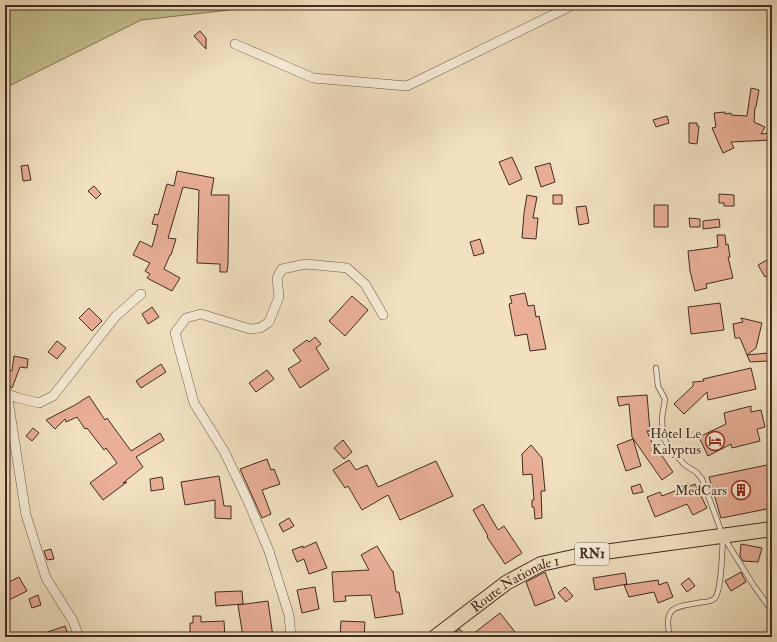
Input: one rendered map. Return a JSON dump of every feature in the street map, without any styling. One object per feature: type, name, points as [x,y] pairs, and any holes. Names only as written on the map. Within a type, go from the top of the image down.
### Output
[{"type":"main road","name":"Route Nationale 1","points":[[434,637],[506,583],[541,564],[582,555],[772,529]]},
{"type":"street","points":[[235,44],[313,78],[407,86],[573,5]]},
{"type":"street","points":[[291,637],[289,615],[269,551],[248,501],[224,451],[194,403],[175,333],[186,318],[201,314],[250,329],[260,328],[269,322],[279,297],[277,278],[282,269],[306,264],[347,268],[365,284],[383,315]]},
{"type":"street","points":[[6,393],[18,398],[39,403],[53,396],[116,316],[141,294]]},
{"type":"street","points":[[6,393],[26,515],[46,578],[73,621],[79,637]]},
{"type":"lane","points":[[656,368],[658,386],[665,399],[662,418],[663,437],[670,449],[702,479],[723,536],[754,586],[772,611]]},
{"type":"lane","points":[[670,637],[667,623],[669,614],[676,607],[710,601],[715,597],[721,578],[723,536]]},
{"type":"shaded area","points":[[5,5],[239,5],[230,10],[141,20],[5,88]]},
{"type":"building","points":[[200,31],[206,38],[206,49],[194,36]]},
{"type":"building","points":[[751,88],[759,90],[755,107],[754,122],[765,127],[761,134],[771,133],[771,140],[731,142],[734,148],[723,153],[712,128],[716,127],[714,113],[725,112],[725,114],[731,113],[731,115],[747,116]]},
{"type":"building","points":[[667,116],[669,123],[656,127],[653,120]]},
{"type":"building","points":[[689,123],[697,123],[697,126],[699,126],[697,144],[689,143]]},
{"type":"building","points":[[512,157],[522,179],[509,185],[499,162]]},
{"type":"building","points":[[550,163],[555,182],[541,187],[535,167]]},
{"type":"building","points":[[28,165],[31,180],[23,181],[21,166]]},
{"type":"building","points":[[177,171],[214,178],[211,195],[229,195],[228,264],[227,272],[220,272],[220,264],[197,263],[199,190],[183,187],[168,238],[176,239],[171,255],[164,269],[180,278],[172,291],[147,278],[150,274],[145,271],[150,263],[133,255],[140,241],[152,247],[158,225],[152,224],[155,214],[158,215],[167,184],[174,186]]},
{"type":"building","points":[[94,186],[101,194],[96,199],[88,191]]},
{"type":"building","points":[[719,194],[734,195],[734,206],[724,206],[724,203],[719,203]]},
{"type":"building","points":[[527,195],[537,197],[533,218],[538,218],[536,239],[522,238]]},
{"type":"building","points":[[553,195],[562,195],[562,204],[553,204]]},
{"type":"building","points":[[654,205],[668,205],[668,227],[654,227]]},
{"type":"building","points":[[586,206],[589,223],[579,225],[576,207]]},
{"type":"building","points":[[689,218],[700,219],[700,227],[690,227]]},
{"type":"building","points":[[719,219],[720,227],[703,229],[703,221]]},
{"type":"building","points":[[717,235],[725,235],[726,245],[728,244],[730,257],[728,257],[733,278],[706,284],[707,288],[695,291],[690,271],[688,251],[718,247]]},
{"type":"building","points":[[480,239],[484,253],[474,256],[470,242]]},
{"type":"building","points":[[772,257],[772,273],[765,277],[758,265]]},
{"type":"building","points":[[525,293],[528,306],[534,305],[536,317],[539,316],[546,349],[530,351],[527,334],[515,336],[509,304],[512,303],[510,296]]},
{"type":"building","points":[[352,296],[368,310],[345,336],[329,321]]},
{"type":"building","points":[[720,303],[724,330],[691,334],[688,307]]},
{"type":"building","points":[[152,307],[159,317],[148,324],[142,314]]},
{"type":"building","points":[[89,308],[102,321],[92,331],[79,318]]},
{"type":"building","points":[[741,318],[762,323],[756,348],[747,355],[740,338],[735,338],[733,324],[743,322]]},
{"type":"building","points":[[315,337],[321,344],[316,348],[329,369],[300,388],[288,369],[301,361],[293,350],[307,340],[309,342]]},
{"type":"building","points":[[57,341],[66,348],[57,359],[48,352]]},
{"type":"building","points":[[768,353],[768,361],[750,362],[747,355]]},
{"type":"building","points":[[14,356],[28,359],[27,368],[20,367],[12,388],[5,384],[5,380],[9,370],[12,371]]},
{"type":"building","points":[[161,364],[166,372],[141,388],[136,381]]},
{"type":"building","points":[[751,368],[756,389],[708,400],[707,392],[684,414],[674,404],[693,386],[693,382],[704,381],[703,379]]},
{"type":"building","points":[[267,370],[274,379],[256,392],[249,383]]},
{"type":"building","points":[[647,395],[650,431],[647,431],[657,455],[660,453],[673,472],[662,480],[632,437],[629,404],[619,406],[617,397]]},
{"type":"building","points":[[89,396],[105,420],[107,418],[131,451],[160,433],[164,440],[136,457],[143,467],[123,483],[127,482],[103,500],[90,483],[117,463],[106,448],[104,450],[87,428],[85,429],[77,417],[66,422],[65,419],[55,429],[46,420]]},
{"type":"building","points":[[751,406],[751,412],[761,410],[765,427],[757,429],[760,441],[732,448],[731,444],[708,456],[699,437],[726,424],[724,413]]},
{"type":"building","points":[[33,428],[39,433],[32,441],[26,436]]},
{"type":"building","points":[[633,439],[641,466],[626,471],[617,445]]},
{"type":"building","points":[[343,440],[352,452],[344,459],[334,448]]},
{"type":"building","points":[[531,445],[542,458],[545,491],[541,491],[542,518],[535,519],[534,507],[532,507],[532,500],[534,500],[532,474],[523,475],[522,454]]},
{"type":"building","points":[[267,459],[271,470],[274,469],[280,484],[262,490],[271,514],[262,518],[240,469]]},
{"type":"building","points":[[349,460],[356,470],[367,465],[378,487],[436,461],[453,496],[400,520],[388,495],[362,510],[348,486],[345,488],[333,470]]},
{"type":"building","name":"MedCars","points":[[772,464],[772,508],[721,518],[709,477]]},
{"type":"building","points":[[219,476],[224,506],[231,506],[231,519],[215,518],[215,500],[185,505],[181,482]]},
{"type":"building","points":[[162,477],[164,489],[151,491],[150,479]]},
{"type":"building","points":[[688,483],[690,486],[695,484],[707,508],[693,515],[687,504],[655,517],[647,497],[660,492],[662,496],[680,489],[679,488]]},
{"type":"building","points":[[640,484],[643,492],[633,494],[631,487]]},
{"type":"building","points":[[483,504],[498,530],[504,526],[522,553],[505,564],[487,537],[488,536],[473,510]]},
{"type":"building","points":[[289,518],[294,526],[283,532],[279,524]]},
{"type":"building","points":[[316,542],[327,568],[309,574],[304,559],[297,562],[292,550],[303,546],[303,548]]},
{"type":"building","points":[[741,544],[762,548],[758,562],[743,561],[740,556]]},
{"type":"building","points":[[377,546],[393,571],[396,592],[399,592],[403,614],[375,618],[371,595],[345,596],[346,601],[334,602],[332,572],[369,570],[361,555]]},
{"type":"building","points":[[51,549],[54,559],[47,560],[44,551]]},
{"type":"building","points":[[545,572],[555,598],[535,606],[526,582]]},
{"type":"building","points":[[741,572],[746,582],[731,591],[725,581]]},
{"type":"building","points":[[625,573],[627,584],[595,590],[593,578]]},
{"type":"building","points":[[19,577],[27,591],[9,600],[5,593],[5,584]]},
{"type":"building","points":[[689,578],[695,586],[687,592],[681,584]]},
{"type":"building","points":[[658,580],[659,585],[667,582],[673,597],[658,603],[654,592],[629,597],[624,585]]},
{"type":"building","points":[[315,587],[319,609],[302,613],[297,590]]},
{"type":"building","points":[[565,587],[573,596],[566,602],[558,593]]},
{"type":"building","points":[[242,591],[243,604],[216,606],[215,592]]},
{"type":"building","points":[[38,595],[41,605],[32,608],[29,599]]},
{"type":"building","points":[[268,601],[273,637],[243,637],[238,605]]},
{"type":"building","points":[[500,613],[519,637],[469,637]]},
{"type":"building","points":[[193,616],[201,616],[201,622],[224,621],[225,637],[190,637],[190,623],[193,623]]},
{"type":"building","points":[[341,621],[365,622],[364,637],[340,636]]},
{"type":"building","points":[[65,626],[69,637],[36,636]]},
{"type":"building","points":[[460,629],[465,637],[449,637]]},
{"type":"place","name":"Hôtel Le Kalyptus","points":[[715,441]]},
{"type":"place","name":"MedCars","points":[[741,490]]}]
